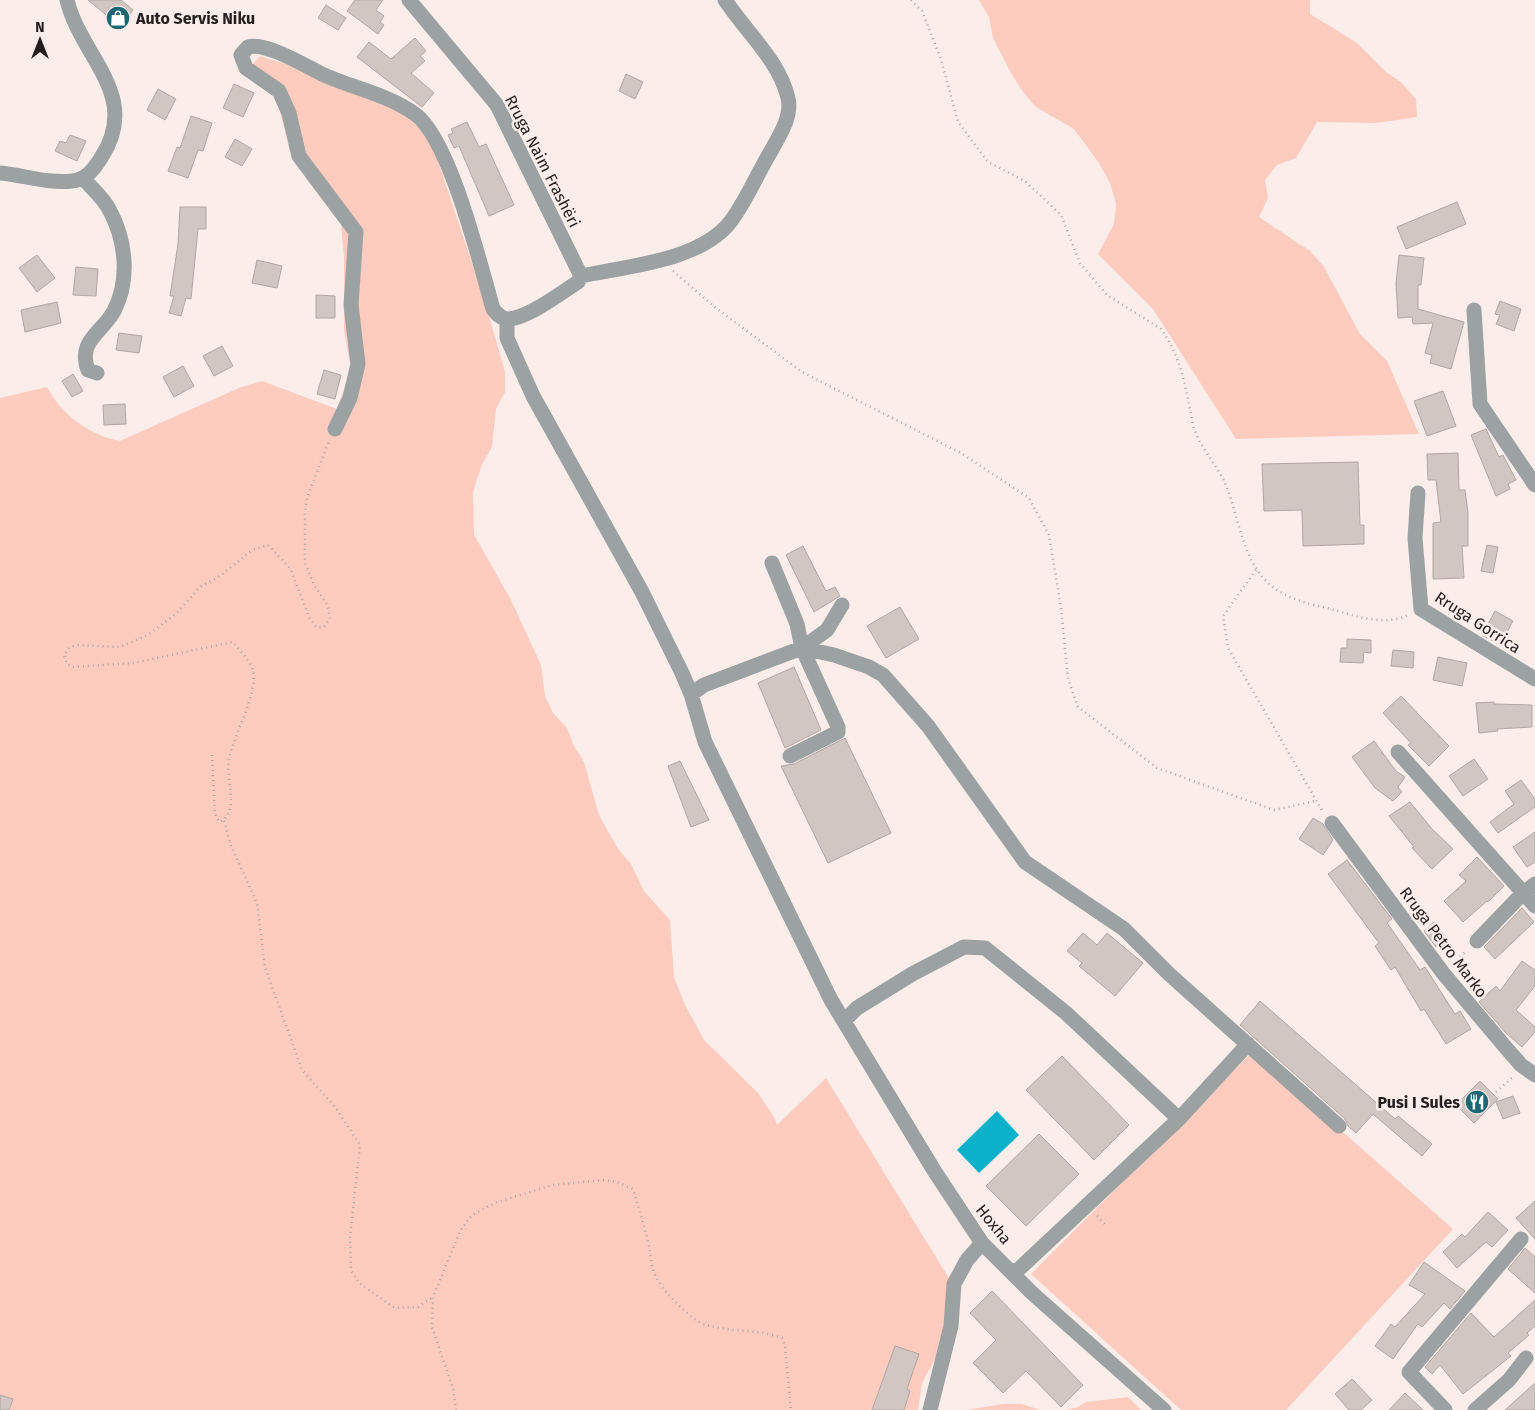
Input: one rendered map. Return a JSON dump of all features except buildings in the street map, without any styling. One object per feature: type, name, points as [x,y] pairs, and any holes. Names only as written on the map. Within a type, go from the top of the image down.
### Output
[{"type":"street","points":[[0,173],[63,182],[83,178],[90,172],[109,145],[114,133],[116,105],[101,68],[79,32],[67,0]]},
{"type":"street","name":"Rruga Naim Frashëri","points":[[409,0],[497,105],[581,276]]},
{"type":"street","points":[[335,429],[350,398],[358,364],[351,305],[356,232],[299,156],[289,113],[279,90],[246,68],[241,55],[248,47],[254,46],[269,50],[346,85],[395,102],[424,120],[442,149],[466,216],[493,308],[499,317],[507,319],[517,318],[539,307],[578,282],[581,276],[661,260],[708,242],[730,222],[777,139],[788,114],[788,99],[774,67],[762,47],[725,0]]},
{"type":"street","points":[[83,178],[110,210],[123,247],[124,258],[122,289],[118,302],[106,323],[88,340],[86,345],[88,370],[97,373]]},
{"type":"street","points":[[1474,310],[1480,404],[1535,485]]},
{"type":"street","name":"Hoxha","points":[[507,319],[507,338],[533,396],[642,592],[691,694],[705,742],[832,1000],[935,1172],[982,1242],[1015,1272],[1032,1293],[1164,1410]]},
{"type":"street","name":"Rruga Gorrica","points":[[1418,493],[1415,538],[1421,609],[1535,679]]},
{"type":"street","points":[[772,563],[797,624],[802,648],[838,727],[838,732],[790,756]]},
{"type":"street","points":[[691,694],[704,685],[802,648],[827,630],[842,604]]},
{"type":"street","points":[[802,648],[834,655],[883,675],[928,726],[1025,862],[1124,929],[1168,974],[1339,1126]]},
{"type":"street","points":[[1398,752],[1529,888],[1535,906]]},
{"type":"street","name":"Rruga Petro Marko","points":[[1332,824],[1443,973],[1501,1043],[1530,1071]]},
{"type":"street","points":[[1477,941],[1529,888]]},
{"type":"street","points":[[845,1020],[856,1008],[914,973],[964,948],[985,948],[1066,1013],[1179,1119]]},
{"type":"street","points":[[1015,1272],[1179,1119],[1248,1044]]},
{"type":"street","points":[[1445,1410],[1409,1372],[1521,1239]]},
{"type":"street","points":[[930,1410],[952,1326],[954,1284],[967,1260],[982,1242]]},
{"type":"street","points":[[1475,1410],[1509,1380],[1526,1358]]},
{"type":"path","points":[[911,0],[922,11],[941,59],[958,122],[988,162],[1025,180],[1061,215],[1080,263],[1107,295],[1161,329],[1166,336],[1179,358],[1194,427],[1224,482],[1246,551],[1256,570],[1270,585],[1286,596],[1352,616],[1400,619],[1421,609]]},
{"type":"path","points":[[661,260],[716,308],[802,372],[961,453],[1029,498],[1049,535],[1062,608],[1068,679],[1078,707],[1157,768],[1274,810],[1315,801]]},
{"type":"path","points":[[212,755],[215,814],[219,822],[224,820],[232,807],[228,761],[231,745],[241,725],[253,686],[253,670],[233,642],[133,663],[105,666],[90,664],[72,667],[64,661],[64,655],[67,649],[78,645],[120,647],[148,636],[176,614],[200,587],[220,576],[252,550],[268,545],[290,568],[310,619],[316,627],[324,627],[330,619],[328,606],[314,585],[305,563],[305,512],[307,498],[335,429]]},
{"type":"path","points":[[1256,570],[1223,616],[1228,648],[1301,770],[1315,801],[1332,824]]},
{"type":"path","points":[[224,820],[231,846],[257,903],[265,967],[302,1070],[336,1108],[360,1145],[350,1237],[351,1270],[359,1283],[395,1308],[418,1307],[433,1297]]},
{"type":"path","points":[[1496,1092],[1530,1071]]},
{"type":"path","points":[[456,1410],[453,1389],[432,1327],[433,1297],[460,1231],[472,1215],[495,1203],[552,1185],[603,1180],[617,1182],[633,1189],[650,1247],[655,1276],[683,1310],[703,1325],[721,1329],[760,1332],[782,1338],[785,1346],[791,1410]]},
{"type":"shaded area","points":[[979,0],[1310,0],[1310,14],[1357,43],[1386,72],[1402,83],[1416,99],[1417,117],[1376,123],[1317,122],[1296,158],[1277,165],[1265,180],[1268,198],[1259,217],[1310,251],[1324,267],[1360,334],[1387,361],[1419,434],[1236,439],[1153,309],[1098,254],[1114,224],[1116,204],[1110,183],[1099,163],[1074,129],[1036,107],[1023,92],[993,38],[989,17]]},
{"type":"shaded area","points":[[260,56],[289,65],[403,112],[431,140],[486,305],[505,372],[505,392],[496,409],[492,447],[482,464],[473,492],[474,535],[510,598],[541,665],[545,696],[553,713],[567,728],[574,746],[584,762],[599,815],[618,849],[631,864],[644,891],[670,920],[674,977],[685,1005],[704,1040],[758,1093],[774,1117],[777,1125],[826,1078],[950,1280],[941,1348],[922,1383],[918,1410],[0,1410],[0,398],[47,387],[60,406],[77,422],[98,434],[120,441],[239,388],[262,381],[337,409],[351,369],[344,330],[344,259],[341,224],[307,180],[290,151],[272,80],[253,64]]},
{"type":"shaded area","points":[[1252,1052],[1453,1229],[1286,1410],[1181,1410],[1031,1274]]},
{"type":"shaded area","points":[[1128,1397],[1141,1410],[1066,1410],[1078,1407],[1086,1402]]},
{"type":"shaded area","points":[[1003,1404],[1022,1404],[1040,1410],[967,1410]]},
{"type":"water","points":[[997,1111],[1019,1135],[979,1173],[957,1150]]},
{"type":"place","name":"Auto Servis Niku","points":[[118,18]]},
{"type":"place","name":"Pusi I Sules","points":[[1477,1102]]}]
